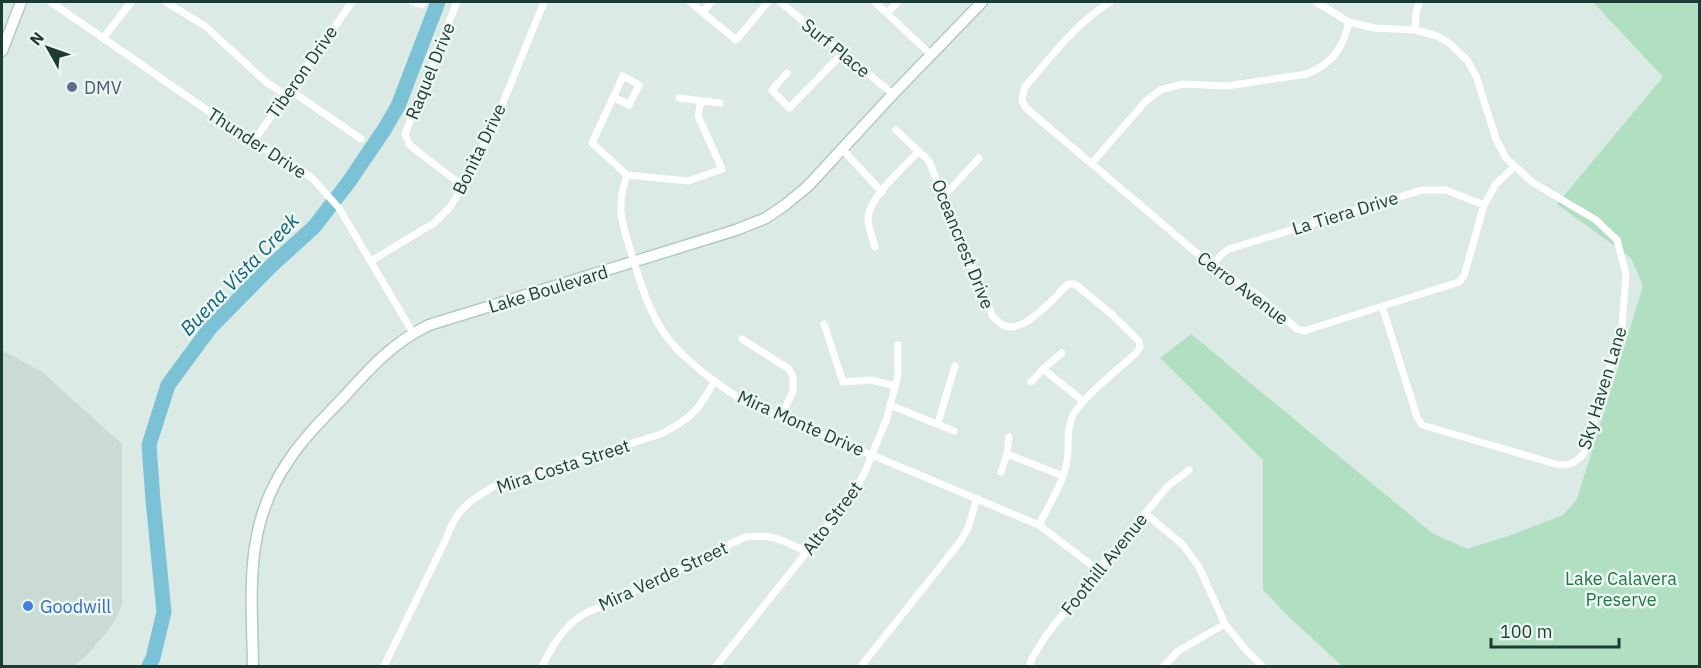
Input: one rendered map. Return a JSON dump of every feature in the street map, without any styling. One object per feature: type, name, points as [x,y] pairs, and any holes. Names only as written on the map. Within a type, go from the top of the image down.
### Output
[{"type":"main road","points":[[2,51],[21,2]]},
{"type":"main road","name":"Lake Boulevard","points":[[254,666],[252,566],[255,536],[264,506],[290,458],[376,362],[401,340],[429,325],[634,263],[766,218],[808,186],[892,94],[982,2]]},
{"type":"street","name":"Thunder Drive","points":[[51,2],[253,142],[311,177],[339,208],[413,333]]},
{"type":"street","points":[[104,37],[131,2]]},
{"type":"street","points":[[166,2],[205,26],[266,82],[288,92],[361,139]]},
{"type":"street","name":"Tiberon Drive","points":[[253,142],[352,2]]},
{"type":"street","points":[[413,2],[422,3]]},
{"type":"street","name":"Raquel Drive","points":[[457,2],[405,134],[409,144],[463,186]]},
{"type":"street","name":"Bonita Drive","points":[[371,261],[434,223],[450,207],[495,122],[544,2]]},
{"type":"street","points":[[690,2],[736,40],[768,2]]},
{"type":"street","points":[[703,12],[711,2]]},
{"type":"street","name":"Surf Place","points":[[780,2],[892,94]]},
{"type":"street","points":[[875,2],[930,54]]},
{"type":"street","points":[[887,13],[898,2]]},
{"type":"street","name":"Cerro Avenue","points":[[1110,2],[1079,24],[1024,88],[1022,101],[1026,108],[1212,266],[1259,296],[1297,329],[1304,331],[1459,282],[1464,276],[1484,205],[1496,184],[1515,167]]},
{"type":"street","name":"Sky Haven Lane","points":[[1316,2],[1349,22],[1374,28],[1415,30],[1437,36],[1449,43],[1467,60],[1476,76],[1496,138],[1506,158],[1532,182],[1596,220],[1617,240],[1626,274],[1622,327],[1584,453],[1569,465],[1559,465],[1422,425],[1417,417],[1382,306]]},
{"type":"street","points":[[1415,30],[1419,2]]},
{"type":"street","points":[[1092,163],[1144,102],[1160,90],[1183,84],[1227,86],[1307,74],[1332,59],[1346,37],[1349,22]]},
{"type":"street","points":[[787,73],[772,90],[789,108],[842,54]]},
{"type":"street","points":[[613,98],[592,143],[627,175],[688,181],[722,169],[698,116],[700,101]]},
{"type":"street","points":[[679,98],[720,103]]},
{"type":"street","name":"Oceancrest Drive","points":[[896,130],[929,161],[993,318],[1003,326],[1012,327],[1033,319],[1070,284],[1075,284],[1139,341],[1140,347],[1136,353],[1083,402]]},
{"type":"street","points":[[842,149],[882,192]]},
{"type":"street","points":[[876,248],[868,221],[870,208],[919,151]]},
{"type":"street","points":[[944,196],[979,158]]},
{"type":"street","name":"Mira Monte Drive","points":[[627,175],[622,191],[623,226],[650,310],[675,347],[701,373],[743,401],[1039,525],[1098,570]]},
{"type":"street","name":"La Tiera Drive","points":[[1212,266],[1228,249],[1422,190],[1446,190],[1484,205]]},
{"type":"street","points":[[824,324],[843,382],[871,380],[896,386]]},
{"type":"street","points":[[742,339],[789,369],[793,377],[793,391],[781,417]]},
{"type":"street","name":"Alto Street","points":[[716,666],[852,495],[864,474],[887,418],[896,386],[898,345]]},
{"type":"street","points":[[1031,382],[1062,353]]},
{"type":"street","points":[[938,423],[955,366]]},
{"type":"street","points":[[1039,525],[1063,476],[1067,458],[1069,426],[1083,402],[1043,369]]},
{"type":"street","name":"Mira Costa Street","points":[[384,666],[446,539],[450,526],[457,514],[472,498],[495,486],[661,434],[685,421],[696,411],[714,381]]},
{"type":"street","points":[[890,405],[954,431]]},
{"type":"street","points":[[1001,472],[1007,454],[1009,436]]},
{"type":"street","points":[[1007,454],[1063,476]]},
{"type":"street","name":"Foothill Avenue","points":[[1029,666],[1047,634],[1098,570],[1168,486],[1189,470]]},
{"type":"street","points":[[861,666],[960,542],[968,528],[977,498]]},
{"type":"street","points":[[1146,514],[1183,545],[1199,567],[1225,624],[1262,666]]},
{"type":"street","name":"Mira Verde Street","points":[[542,666],[553,645],[568,625],[587,611],[598,608],[746,537],[775,537],[807,552]]},
{"type":"street","points":[[1164,666],[1178,651],[1225,624]]},
{"type":"shaded area","points":[[2,350],[42,372],[122,444],[122,604],[113,624],[88,654],[74,666],[2,666]]},
{"type":"green space","name":"Lake Calavera Preserve","points":[[1593,2],[1699,2],[1699,666],[1342,666],[1263,590],[1263,460],[1160,358],[1191,334],[1432,533],[1467,549],[1563,515],[1577,499],[1643,286],[1631,258],[1557,204],[1663,77]]},
{"type":"waterway","name":"Buena Vista Creek","points":[[149,666],[164,612],[149,445],[168,385],[210,328],[272,265],[314,227],[348,183],[398,106],[438,2]]},
{"type":"place","name":"DMV","points":[[72,87]]},
{"type":"place","name":"Goodwill","points":[[28,606]]}]
